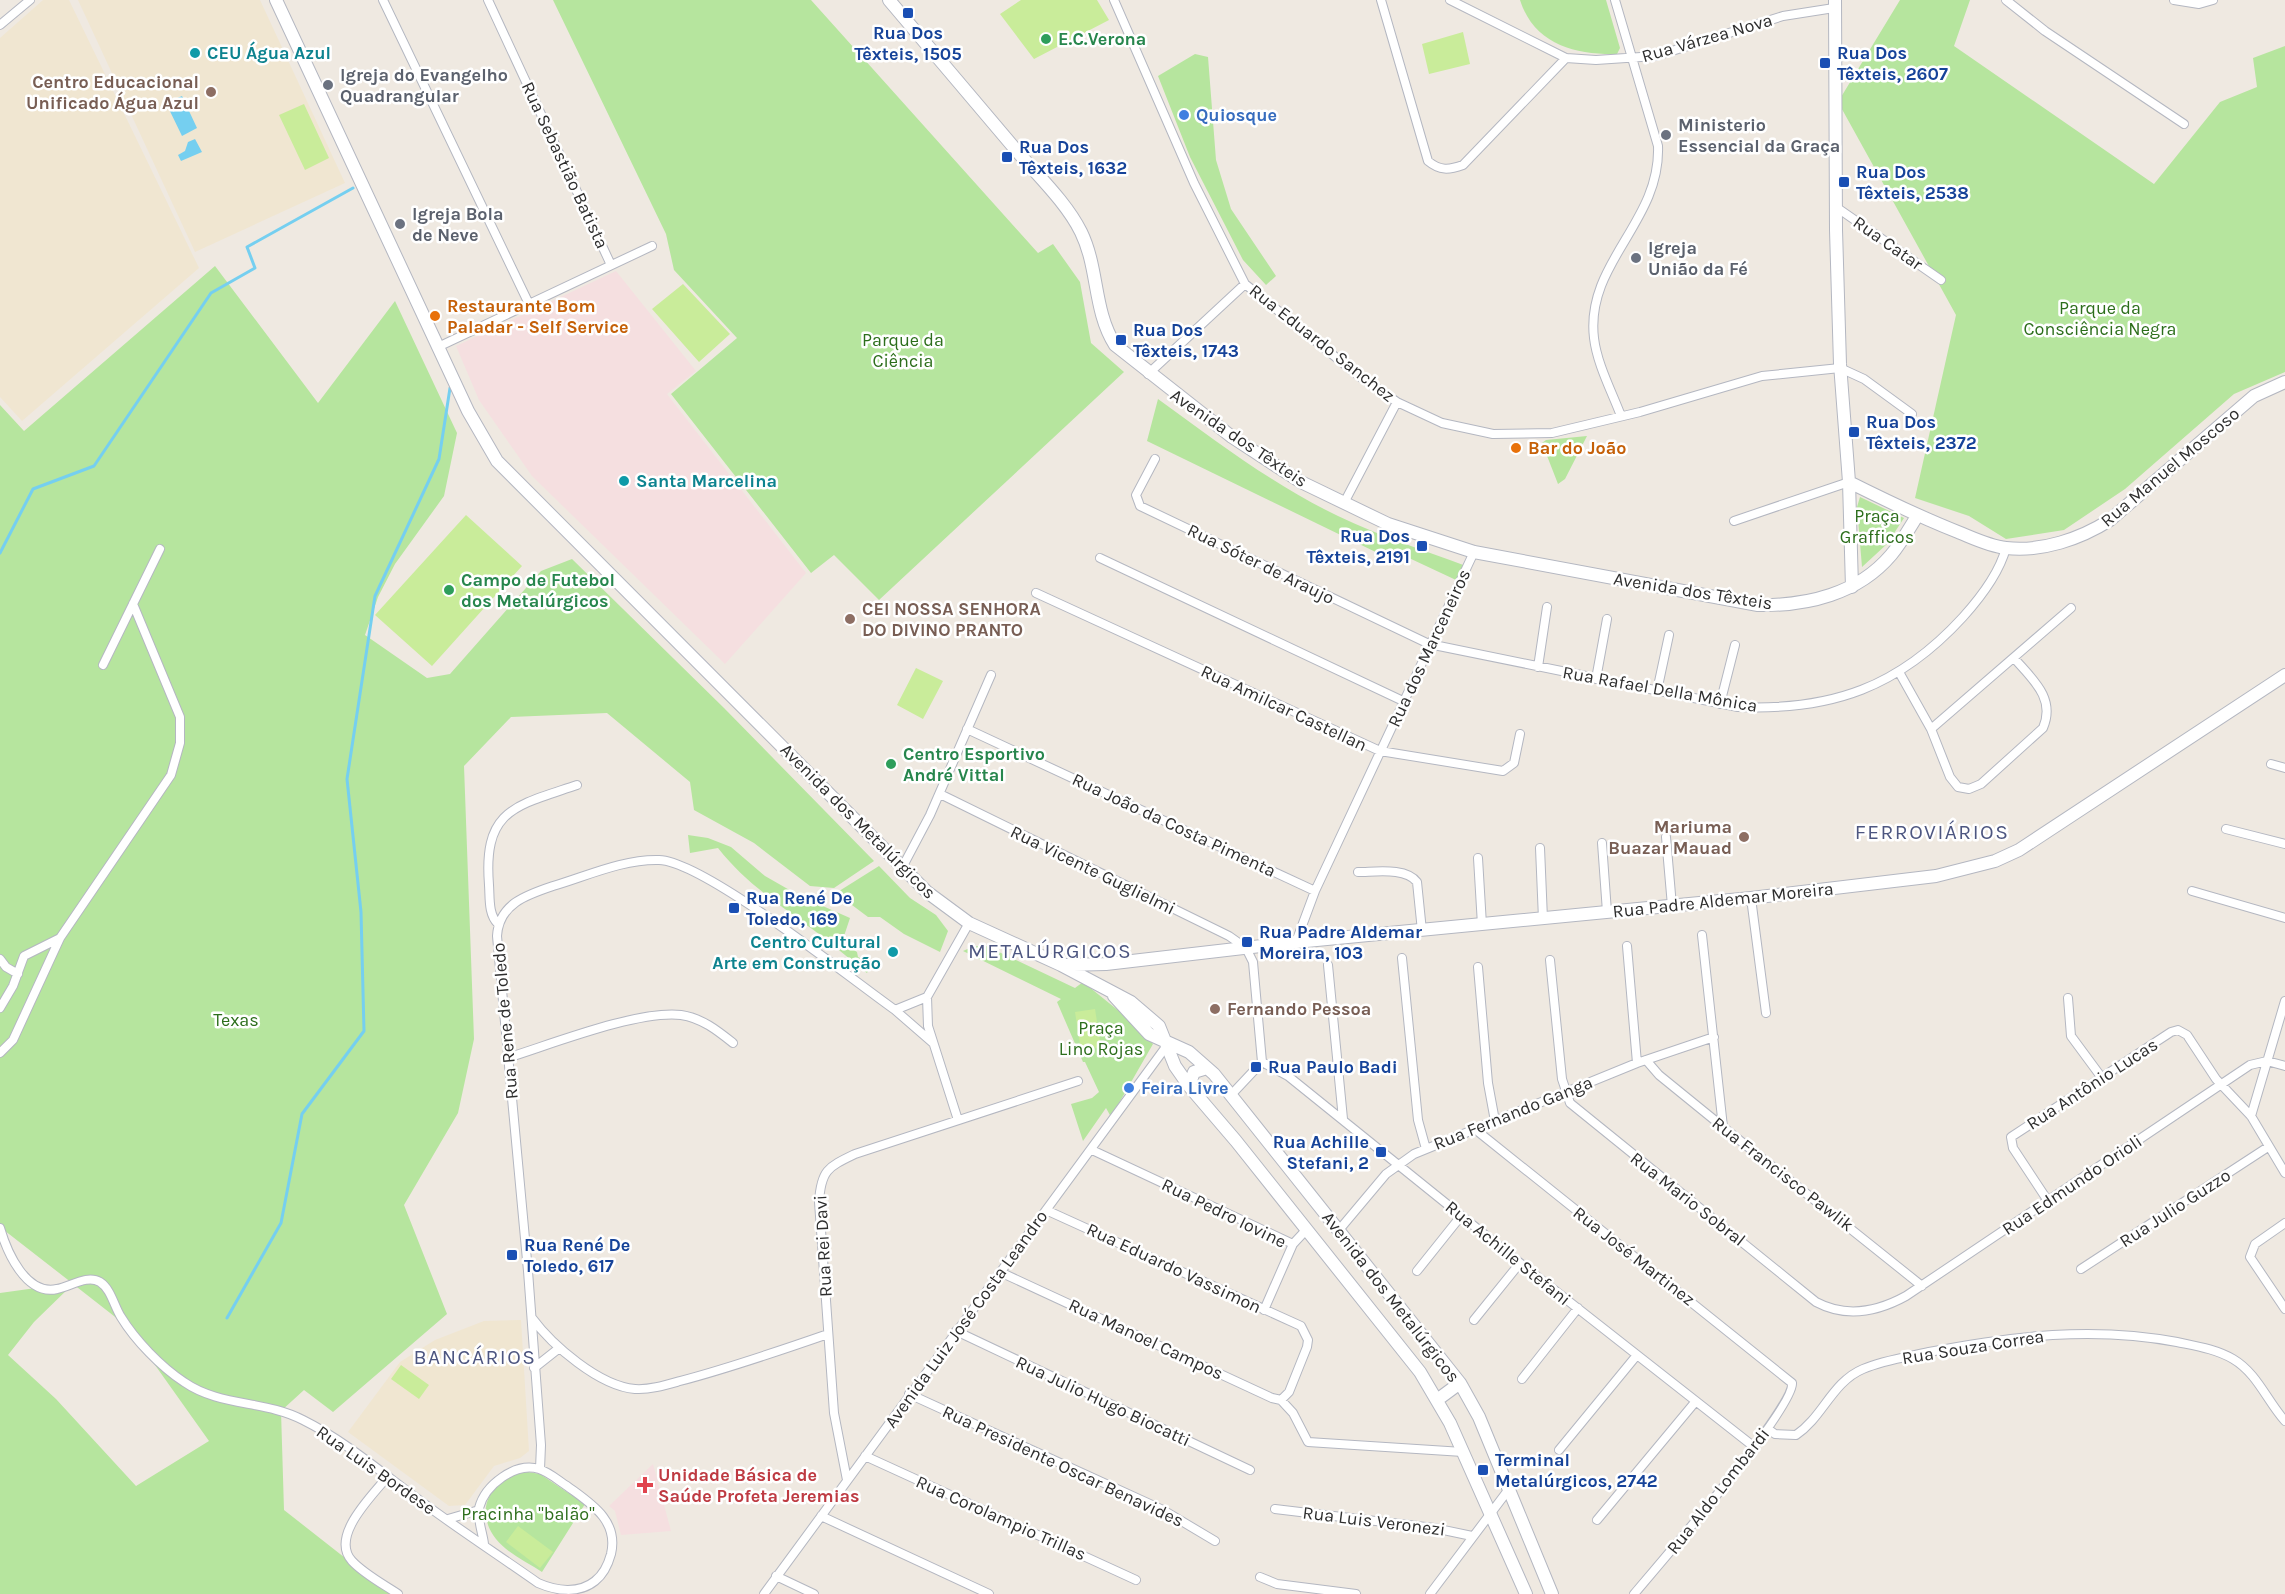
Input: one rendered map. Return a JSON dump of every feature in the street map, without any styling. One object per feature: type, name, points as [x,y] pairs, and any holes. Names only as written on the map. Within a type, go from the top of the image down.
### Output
[{"type":"main road","name":"Avenida dos Metalúrgicos","points":[[276,0],[440,346],[468,411],[497,461],[927,892],[969,923],[1061,965],[1112,994],[1149,1034],[1189,1052],[1207,1068],[1231,1095],[1460,1383],[1479,1417],[1552,1594]]},
{"type":"main road","name":"Avenida dos Têxteis","points":[[889,0],[1052,191],[1080,231],[1092,263],[1094,289],[1104,328],[1115,345],[1148,374],[1232,437],[1301,482],[1388,524],[1474,552],[1758,605],[1786,606],[1810,602],[1852,587],[1892,554],[1917,516]]},
{"type":"main road","points":[[1834,4],[1840,368],[1850,482],[1852,587]]},
{"type":"main road","name":"Rua Manuel Moscoso","points":[[1850,482],[1917,516],[2006,548],[2057,543],[2091,532],[2110,520],[2253,396],[2285,382]]},
{"type":"main road","name":"Rua Padre Aldemar Moreira","points":[[1061,965],[1106,964],[1296,942],[1482,926],[1935,876],[1995,861],[2019,850],[2285,675]]},
{"type":"main road","points":[[1088,979],[1106,964]]},
{"type":"main road","name":"Avenida dos Metalúrgicos","points":[[1168,1044],[1175,1066],[1188,1086],[1390,1333],[1437,1400],[1491,1511],[1525,1594]]},
{"type":"main road","points":[[1188,1086],[1194,1072],[1207,1068]]},
{"type":"main road","points":[[1437,1400],[1460,1383]]},
{"type":"street","points":[[0,25],[30,0]]},
{"type":"street","points":[[382,0],[529,304]]},
{"type":"street","name":"Rua Sebastião Batista","points":[[488,0],[611,265]]},
{"type":"street","name":"Rua Eduardo Sanchez","points":[[1114,0],[1194,183],[1245,284],[1359,376],[1397,402],[1442,423],[1492,434],[1552,433],[1622,416],[1762,376],[1840,368]]},
{"type":"street","points":[[1381,0],[1428,161],[1436,167],[1449,170],[1463,165],[1566,58]]},
{"type":"street","name":"Rua Várzea Nova","points":[[1450,0],[1566,58],[1632,59],[1656,56],[1783,16],[1834,4]]},
{"type":"street","points":[[1615,0],[1658,146],[1657,173],[1640,216],[1602,282],[1593,321],[1594,340],[1622,416]]},
{"type":"street","points":[[2006,0],[2044,32],[2184,124]]},
{"type":"street","points":[[2174,0],[2199,4],[2213,0]]},
{"type":"street","name":"Rua Catar","points":[[1836,207],[1941,280]]},
{"type":"street","points":[[440,346],[652,246]]},
{"type":"street","points":[[1148,374],[1245,284]]},
{"type":"street","points":[[1840,368],[1863,379],[1912,414]]},
{"type":"street","points":[[1344,503],[1397,402]]},
{"type":"street","name":"Rua Sóter de Araujo","points":[[1155,459],[1137,495],[1140,506],[1429,644]]},
{"type":"street","points":[[1734,521],[1850,482]]},
{"type":"street","name":"Rua Rafael Della Mônica","points":[[1429,644],[1720,704],[1781,709],[1820,704],[1864,689],[1923,657],[1972,607],[1998,570],[2006,548]]},
{"type":"street","points":[[103,665],[160,549]]},
{"type":"street","name":"Rua dos Marceneiros","points":[[1296,942],[1315,891],[1474,552]]},
{"type":"street","points":[[1100,558],[1403,701]]},
{"type":"street","name":"Rua Amilcar Castellan","points":[[1036,593],[1380,751],[1503,771],[1514,763],[1520,734]]},
{"type":"street","points":[[0,1053],[13,1040],[60,938],[171,775],[180,743],[180,717],[133,604]]},
{"type":"street","points":[[1538,667],[1547,607]]},
{"type":"street","points":[[1931,729],[2071,608]]},
{"type":"street","points":[[1596,678],[1607,620]]},
{"type":"street","points":[[1657,691],[1669,635]]},
{"type":"street","points":[[1720,704],[1735,645]]},
{"type":"street","points":[[1899,672],[1931,729],[1950,777],[1958,787],[1976,787],[1994,774],[2043,728],[2046,720],[2047,710],[2042,691],[2014,658]]},
{"type":"street","points":[[903,866],[940,794],[991,675]]},
{"type":"street","name":"Rua João da Costa Pimenta","points":[[968,729],[1315,891]]},
{"type":"street","points":[[2271,764],[2285,768]]},
{"type":"street","points":[[498,924],[490,912],[487,854],[490,838],[499,821],[512,810],[577,785]]},
{"type":"street","name":"Rua Vicente Guglielmi","points":[[940,794],[1229,936],[1246,948]]},
{"type":"street","points":[[2226,829],[2285,844]]},
{"type":"street","points":[[1665,837],[1672,906]]},
{"type":"street","points":[[1602,843],[1607,912]]},
{"type":"street","points":[[1540,848],[1543,919]]},
{"type":"street","points":[[1478,858],[1482,926]]},
{"type":"street","name":"Rua Rene de Toledo","points":[[540,1469],[531,1317],[507,1058],[498,924],[509,908],[531,894],[635,861],[661,860],[683,865],[731,892],[895,1010],[933,1043]]},
{"type":"street","points":[[1358,872],[1405,873],[1414,877],[1417,882],[1422,931]]},
{"type":"street","points":[[2192,891],[2285,918]]},
{"type":"street","points":[[1751,898],[1766,1013]]},
{"type":"street","points":[[958,1120],[928,1026],[927,997],[969,923]]},
{"type":"street","points":[[1702,935],[1723,1127]]},
{"type":"street","points":[[0,1008],[18,974],[24,956],[60,938]]},
{"type":"street","points":[[1627,946],[1642,1062]]},
{"type":"street","points":[[1231,1095],[1262,1062],[1255,972],[1246,948]]},
{"type":"street","points":[[1402,958],[1418,1120],[1426,1149]]},
{"type":"street","points":[[0,959],[6,967],[18,974]]},
{"type":"street","points":[[1550,960],[1564,1092]]},
{"type":"street","points":[[1328,965],[1343,1119]]},
{"type":"street","points":[[1478,967],[1488,1083],[1495,1121]]},
{"type":"street","points":[[895,1010],[927,997]]},
{"type":"street","points":[[2068,998],[2072,1036],[2102,1078]]},
{"type":"street","points":[[2251,1116],[2285,1000]]},
{"type":"street","points":[[507,1058],[628,1021],[662,1014],[683,1015],[704,1022],[733,1043]]},
{"type":"street","name":"Rua Antônio Lucas","points":[[2048,1201],[2010,1140],[2102,1078],[2178,1030],[2187,1035],[2221,1085]]},
{"type":"street","name":"Rua Fernando Ganga","points":[[1339,1230],[1386,1174],[1426,1149],[1564,1092],[1714,1037]]},
{"type":"street","name":"Avenida Luiz José Costa Leandro","points":[[764,1594],[1168,1044]]},
{"type":"street","points":[[2267,1061],[2285,1066]]},
{"type":"street","name":"Rua Edmundo Orioli","points":[[1816,1302],[1832,1310],[1863,1311],[1892,1304],[2250,1065],[2267,1061]]},
{"type":"street","name":"Rua Achille Stefani","points":[[1262,1062],[1280,1070],[1343,1119],[1461,1216],[1753,1446]]},
{"type":"street","name":"Rua Francisco Pawlik","points":[[1642,1062],[1922,1286]]},
{"type":"street","name":"Rua Rei Davi","points":[[847,1480],[834,1413],[819,1202],[822,1177],[835,1164],[855,1154],[1078,1081]]},
{"type":"street","points":[[2221,1085],[2251,1116],[2285,1173]]},
{"type":"street","name":"Rua Mario Sobral","points":[[1564,1092],[1580,1113],[1816,1302]]},
{"type":"street","name":"Rua José Martinez","points":[[1476,1130],[1792,1383]]},
{"type":"street","name":"Rua Julio Guzzo","points":[[2081,1269],[2268,1147]]},
{"type":"street","name":"Rua Pedro Iovine","points":[[1092,1150],[1293,1244],[1264,1310]]},
{"type":"street","name":"Rua Eduardo Vassimon","points":[[1046,1210],[1301,1326],[1308,1340],[1307,1347],[1289,1392],[1281,1400]]},
{"type":"street","points":[[1417,1270],[1461,1216]]},
{"type":"street","points":[[2285,1223],[2255,1244],[2250,1257],[2285,1309]]},
{"type":"street","name":"Rua Luis Bordese","points":[[0,1228],[15,1263],[32,1284],[55,1290],[85,1280],[98,1280],[105,1286],[121,1318],[149,1350],[192,1388],[222,1401],[290,1414],[350,1447],[448,1519],[547,1587],[580,1589],[588,1586],[602,1574],[608,1562],[613,1540],[608,1522],[591,1504],[540,1469]]},
{"type":"street","points":[[1293,1244],[1307,1229]]},
{"type":"street","points":[[1474,1320],[1520,1263]]},
{"type":"street","name":"Rua Manoel Campos","points":[[1000,1272],[1272,1398],[1281,1400]]},
{"type":"street","points":[[1522,1379],[1578,1308]]},
{"type":"street","points":[[531,1317],[558,1348],[613,1382],[636,1389],[651,1388],[727,1369],[828,1334]]},
{"type":"street","name":"Rua Julio Hugo Biocatti","points":[[956,1331],[1250,1470]]},
{"type":"street","name":"Rua Souza Correa","points":[[1768,1429],[1784,1436],[1802,1431],[1840,1384],[1863,1369],[1944,1349],[2042,1334],[2142,1336],[2220,1352],[2235,1360],[2253,1376],[2285,1421]]},
{"type":"street","points":[[534,1368],[558,1348]]},
{"type":"street","points":[[1559,1450],[1637,1355]]},
{"type":"street","name":"Rua Aldo Lombardi","points":[[1634,1594],[1768,1429],[1791,1393],[1792,1383]]},
{"type":"street","name":"Rua Presidente Oscar Benavides","points":[[909,1394],[1163,1510],[1215,1541]]},
{"type":"street","points":[[1281,1400],[1297,1419],[1305,1440],[1317,1443],[1463,1452]]},
{"type":"street","points":[[1597,1520],[1696,1401]]},
{"type":"street","name":"Rua Corolampio Trillas","points":[[865,1456],[1136,1580]]},
{"type":"street","points":[[484,1544],[478,1510],[498,1480],[526,1468],[540,1469]]},
{"type":"street","points":[[388,1476],[356,1516],[349,1528],[346,1543],[351,1560],[398,1594]]},
{"type":"street","points":[[1430,1594],[1509,1489]]},
{"type":"street","name":"Rua Luis Veronezi","points":[[1275,1509],[1434,1528],[1472,1536]]},
{"type":"street","name":"Rua Luis Bordese","points":[[448,1519],[478,1510]]},
{"type":"street","points":[[821,1516],[989,1594]]},
{"type":"street","points":[[776,1576],[814,1594]]},
{"type":"street","points":[[1260,1577],[1277,1584],[1356,1594]]},
{"type":"shaded area","points":[[43,0],[69,0],[199,268],[22,421],[0,397],[0,38]]},
{"type":"shaded area","name":"Centro Educacional Unificado Água Azul","points":[[78,0],[260,0],[345,183],[195,252]]},
{"type":"shaded area","points":[[616,271],[696,371],[667,394],[806,573],[725,664],[532,476],[479,400],[456,346]]},
{"type":"shaded area","points":[[521,1320],[529,1451],[520,1458],[494,1466],[465,1505],[449,1506],[348,1432],[400,1362],[435,1340],[484,1321]]},
{"type":"shaded area","name":"Unidade Básica de Saúde Profeta Jeremias","points":[[653,1464],[671,1531],[621,1535],[615,1511],[609,1506]]},
{"type":"green space","name":"Parque da Ciência","points":[[553,0],[811,0],[1038,253],[1053,244],[1080,282],[1091,343],[1124,372],[879,600],[834,555],[811,573],[671,394],[737,338],[674,270],[666,234]]},
{"type":"green space","name":"E.C.Verona","points":[[1021,0],[1097,0],[1109,20],[1034,59],[1000,14]]},
{"type":"green space","points":[[1520,0],[1606,0],[1620,48],[1617,54],[1586,52],[1558,44],[1535,27],[1526,15]]},
{"type":"green space","name":"Parque da Consciência Negra","points":[[1900,0],[1970,0],[1954,46],[2154,184],[2220,102],[2257,87],[2253,58],[2285,46],[2285,372],[2234,394],[2125,489],[2064,530],[2006,539],[1969,516],[1915,498],[1956,315],[1838,102]]},
{"type":"green space","points":[[1463,32],[1470,64],[1429,74],[1422,44]]},
{"type":"green space","points":[[1195,54],[1208,57],[1216,160],[1231,209],[1276,276],[1266,285],[1243,260],[1190,157],[1158,76]]},
{"type":"green space","points":[[304,104],[329,158],[305,170],[279,115]]},
{"type":"green space","name":"Texas","points":[[215,266],[318,403],[395,301],[457,433],[444,496],[395,564],[378,597],[365,635],[427,678],[450,674],[541,571],[572,559],[724,708],[874,861],[834,888],[810,886],[754,843],[694,810],[690,782],[607,713],[511,717],[464,766],[474,1039],[458,1113],[404,1205],[447,1314],[333,1412],[304,1390],[281,1411],[284,1510],[391,1594],[0,1594],[0,1293],[72,1283],[0,1227],[0,405],[24,431]],"holes":[[[73,1284],[128,1327],[209,1441],[136,1486],[56,1399],[8,1355],[34,1322]]]},
{"type":"green space","points":[[683,284],[730,334],[699,362],[652,309]]},
{"type":"green space","points":[[1158,399],[1245,462],[1314,504],[1370,530],[1466,566],[1456,580],[1394,551],[1388,558],[1147,441]]},
{"type":"green space","points":[[1587,436],[1565,479],[1558,484],[1542,443],[1546,440]]},
{"type":"green space","name":"Praça Grafficos","points":[[1860,497],[1904,518],[1887,544],[1862,567],[1857,507]]},
{"type":"green space","name":"Campo de Futebol dos Metalúrgicos","points":[[466,515],[522,566],[432,666],[375,615]]},
{"type":"green space","points":[[916,668],[943,681],[923,719],[897,705]]},
{"type":"green space","points":[[688,835],[708,838],[731,847],[765,876],[800,896],[850,918],[842,942],[857,952],[858,957],[871,964],[867,973],[759,889],[738,871],[718,848],[690,853]]},
{"type":"green space","points":[[879,866],[910,898],[936,915],[948,931],[940,952],[904,934],[880,917],[868,917],[836,893]]},
{"type":"green space","name":"Praça Lino Rojas","points":[[984,945],[1075,988],[1083,982],[1135,1024],[1153,1044],[1111,1117],[1106,1108],[1083,1141],[1071,1104],[1092,1098],[1099,1092],[1083,1062],[1057,1002],[1061,999],[963,951]]},
{"type":"green space","points":[[1095,1009],[1101,1047],[1081,1050],[1075,1012]]},
{"type":"green space","points":[[401,1365],[429,1385],[419,1399],[391,1379]]},
{"type":"green space","name":"Pracinha \"balão\"","points":[[528,1472],[540,1474],[585,1504],[542,1572],[511,1553],[496,1539],[489,1528],[486,1516],[486,1505],[496,1487],[505,1480]]},
{"type":"green space","points":[[518,1526],[553,1552],[540,1568],[506,1542]]},
{"type":"water","points":[[182,96],[197,128],[182,136],[166,103]]},
{"type":"water","points":[[195,139],[202,152],[181,161],[178,155],[185,151],[188,142]]},
{"type":"waterway","points":[[0,553],[33,489],[94,466],[211,293],[255,268],[247,247],[353,188]]},
{"type":"waterway","points":[[227,1318],[281,1223],[302,1114],[364,1031],[361,912],[347,779],[375,596],[439,459],[450,388]]},
{"type":"place","name":"Rua Dos Têxteis, 1505","points":[[908,13]]},
{"type":"place","name":"E.C.Verona","points":[[1046,39]]},
{"type":"place","name":"CEU Água Azul","points":[[195,53]]},
{"type":"place","name":"Rua Dos Têxteis, 2607","points":[[1825,63]]},
{"type":"place","name":"Igreja do Evangelho Quadrangular","points":[[328,85]]},
{"type":"place","name":"Centro Educacional Unificado Água Azul","points":[[211,92]]},
{"type":"place","name":"Quiosque","points":[[1184,115]]},
{"type":"place","name":"Ministerio Essencial da Graça","points":[[1666,135]]},
{"type":"place","name":"Rua Dos Têxteis, 1632","points":[[1007,157]]},
{"type":"place","name":"Rua Dos Têxteis, 2538","points":[[1844,182]]},
{"type":"place","name":"Igreja Bola de Neve","points":[[400,224]]},
{"type":"place","name":"Igreja União da Fé","points":[[1636,258]]},
{"type":"place","name":"Restaurante Bom Paladar - Self Service","points":[[435,316]]},
{"type":"place","name":"Rua Dos Têxteis, 1743","points":[[1121,340]]},
{"type":"place","name":"Rua Dos Têxteis, 2372","points":[[1854,432]]},
{"type":"place","name":"Bar do João","points":[[1516,448]]},
{"type":"place","name":"Santa Marcelina","points":[[624,481]]},
{"type":"place","name":"Rua Dos Têxteis, 2191","points":[[1422,546]]},
{"type":"place","name":"Campo de Futebol dos Metalúrgicos","points":[[449,590]]},
{"type":"place","name":"CEI NOSSA SENHORA DO DIVINO PRANTO","points":[[850,619]]},
{"type":"place","name":"Centro Esportivo André Vittal","points":[[891,764]]},
{"type":"place","name":"Mariuma Buazar Mauad","points":[[1744,837]]},
{"type":"place","name":"Rua René De Toledo, 169","points":[[734,908]]},
{"type":"place","name":"Rua Padre Aldemar Moreira, 103","points":[[1247,942]]},
{"type":"place","name":"Centro Cultural Arte em Construção","points":[[893,952]]},
{"type":"place","name":"Fernando Pessoa","points":[[1215,1009]]},
{"type":"place","name":"Rua Paulo Badi","points":[[1256,1067]]},
{"type":"place","name":"Feira Livre","points":[[1129,1088]]},
{"type":"place","name":"Rua Achille Stefani, 2","points":[[1381,1152]]},
{"type":"place","name":"Rua René De Toledo, 617","points":[[512,1255]]},
{"type":"place","name":"Terminal Metalúrgicos, 2742","points":[[1483,1470]]},
{"type":"place","name":"Unidade Básica de Saúde Profeta Jeremias","points":[[645,1485]]},
{"type":"district","name":"FERROVIÁRIOS","points":[[1932,832]]},
{"type":"district","name":"METALÚRGICOS","points":[[1050,951]]},
{"type":"district","name":"BANCÁRIOS","points":[[475,1357]]}]
